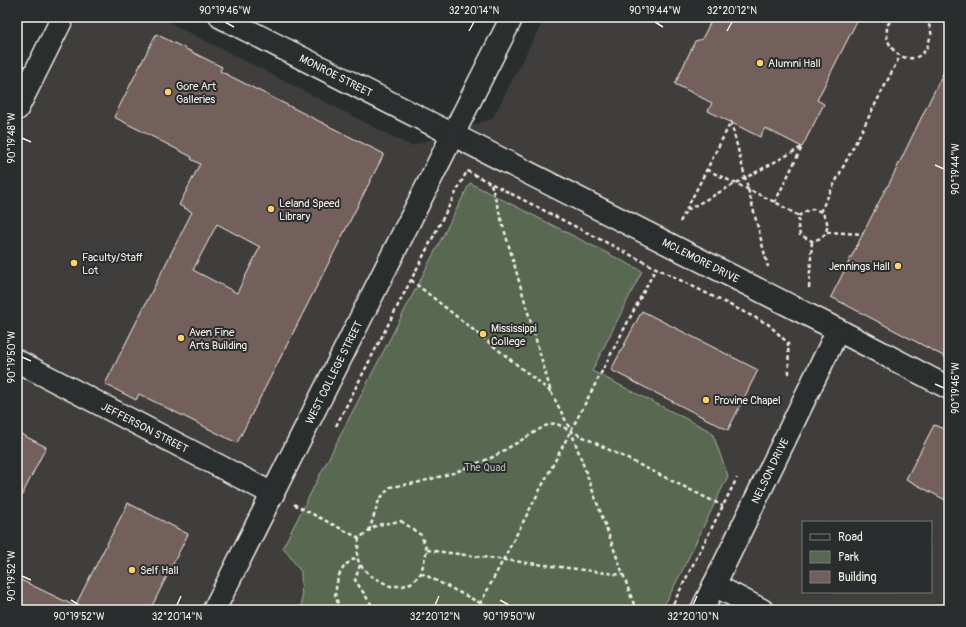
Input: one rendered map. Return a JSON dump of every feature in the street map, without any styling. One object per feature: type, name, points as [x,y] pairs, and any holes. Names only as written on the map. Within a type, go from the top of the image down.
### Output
[{"type":"street","points":[[17,109],[63,17]]},
{"type":"street","name":"MONROE STREET","points":[[221,17],[452,134]]},
{"type":"street","name":"WEST COLLEGE STREET","points":[[214,610],[512,17]]},
{"type":"street","name":"MCLEMORE DRIVE","points":[[452,134],[949,388]]},
{"type":"street","name":"NELSON DRIVE","points":[[702,610],[838,330]]},
{"type":"street","name":"JEFFERSON STREET","points":[[17,361],[273,494]]},
{"type":"street","points":[[714,585],[762,610]]},
{"type":"path","points":[[895,17],[888,25],[887,38],[900,56],[912,59],[921,56],[928,47],[932,31],[927,22],[920,17]]},
{"type":"path","points":[[820,212],[900,56]]},
{"type":"path","points":[[680,222],[731,122],[768,267]]},
{"type":"path","points":[[686,210],[802,147],[774,202]]},
{"type":"path","points":[[707,170],[774,202],[799,216]]},
{"type":"path","points":[[335,428],[467,171],[768,324],[788,343],[789,373],[786,380]]},
{"type":"path","points":[[491,183],[551,392],[571,431],[636,610]]},
{"type":"path","points":[[813,209],[820,212],[825,217],[828,224],[827,232],[820,238],[812,241],[800,235],[798,226],[799,216],[806,211],[813,209]]},
{"type":"path","points":[[827,232],[863,234]]},
{"type":"path","points":[[809,288],[812,241]]},
{"type":"path","points":[[477,610],[656,268]]},
{"type":"path","points":[[411,280],[551,392]]},
{"type":"path","points":[[368,531],[379,500],[390,487],[416,483],[466,468],[493,457],[545,426],[555,423],[723,506]]},
{"type":"path","points":[[670,610],[738,478]]},
{"type":"path","points":[[299,498],[295,505],[360,538]]},
{"type":"path","points":[[401,521],[421,535],[427,550],[421,572],[413,582],[403,586],[390,586],[371,576],[360,565],[357,557],[360,538],[368,531],[377,525],[401,521]]},
{"type":"path","points":[[427,550],[623,575]]},
{"type":"path","points":[[340,610],[334,594],[338,577],[345,565],[357,557]]},
{"type":"path","points":[[360,565],[355,580],[375,610]]},
{"type":"path","points":[[421,572],[494,610]]},
{"type":"shaded area","name":"Mississippi College","points":[[78,17],[159,17],[411,146],[492,119],[545,17],[949,17],[949,610],[17,610],[17,134]]},
{"type":"green space","name":"The Quad","points":[[470,183],[642,271],[592,371],[712,432],[728,476],[662,610],[301,610],[301,572],[283,547]]},
{"type":"building","name":"Alumni Hall","points":[[713,17],[859,17],[817,100],[824,104],[802,147],[765,128],[760,137],[708,111],[712,103],[675,84],[695,41],[702,39]]},
{"type":"building","points":[[156,34],[222,67],[220,71],[384,154],[237,443],[139,394],[136,400],[105,384],[192,212],[179,205],[200,164],[191,159],[192,157],[114,117]],"holes":[[[217,224],[260,247],[237,293],[193,270]]]},
{"type":"building","name":"Jennings Hall","points":[[949,61],[949,359],[831,297],[888,186]]},
{"type":"building","name":"Provine Chapel","points":[[642,311],[758,370],[728,430],[611,370]]},
{"type":"building","points":[[934,425],[949,431],[949,502],[906,479]]},
{"type":"building","points":[[17,432],[46,447],[17,505]]},
{"type":"building","name":"Self Hall","points":[[128,503],[188,534],[150,610],[17,610],[17,578],[75,606]]},
{"type":"place","name":"Alumni Hall","points":[[760,63]]},
{"type":"place","name":"Gore Art Galleries","points":[[168,92]]},
{"type":"place","name":"Leland Speed Library","points":[[271,209]]},
{"type":"place","name":"Faculty/Staff Lot","points":[[74,263]]},
{"type":"place","name":"Jennings Hall","points":[[898,266]]},
{"type":"place","name":"Mississippi College","points":[[483,334]]},
{"type":"place","name":"Aven Fine Arts Building","points":[[181,338]]},
{"type":"place","name":"Provine Chapel","points":[[706,400]]},
{"type":"place","name":"Self Hall","points":[[132,570]]}]
